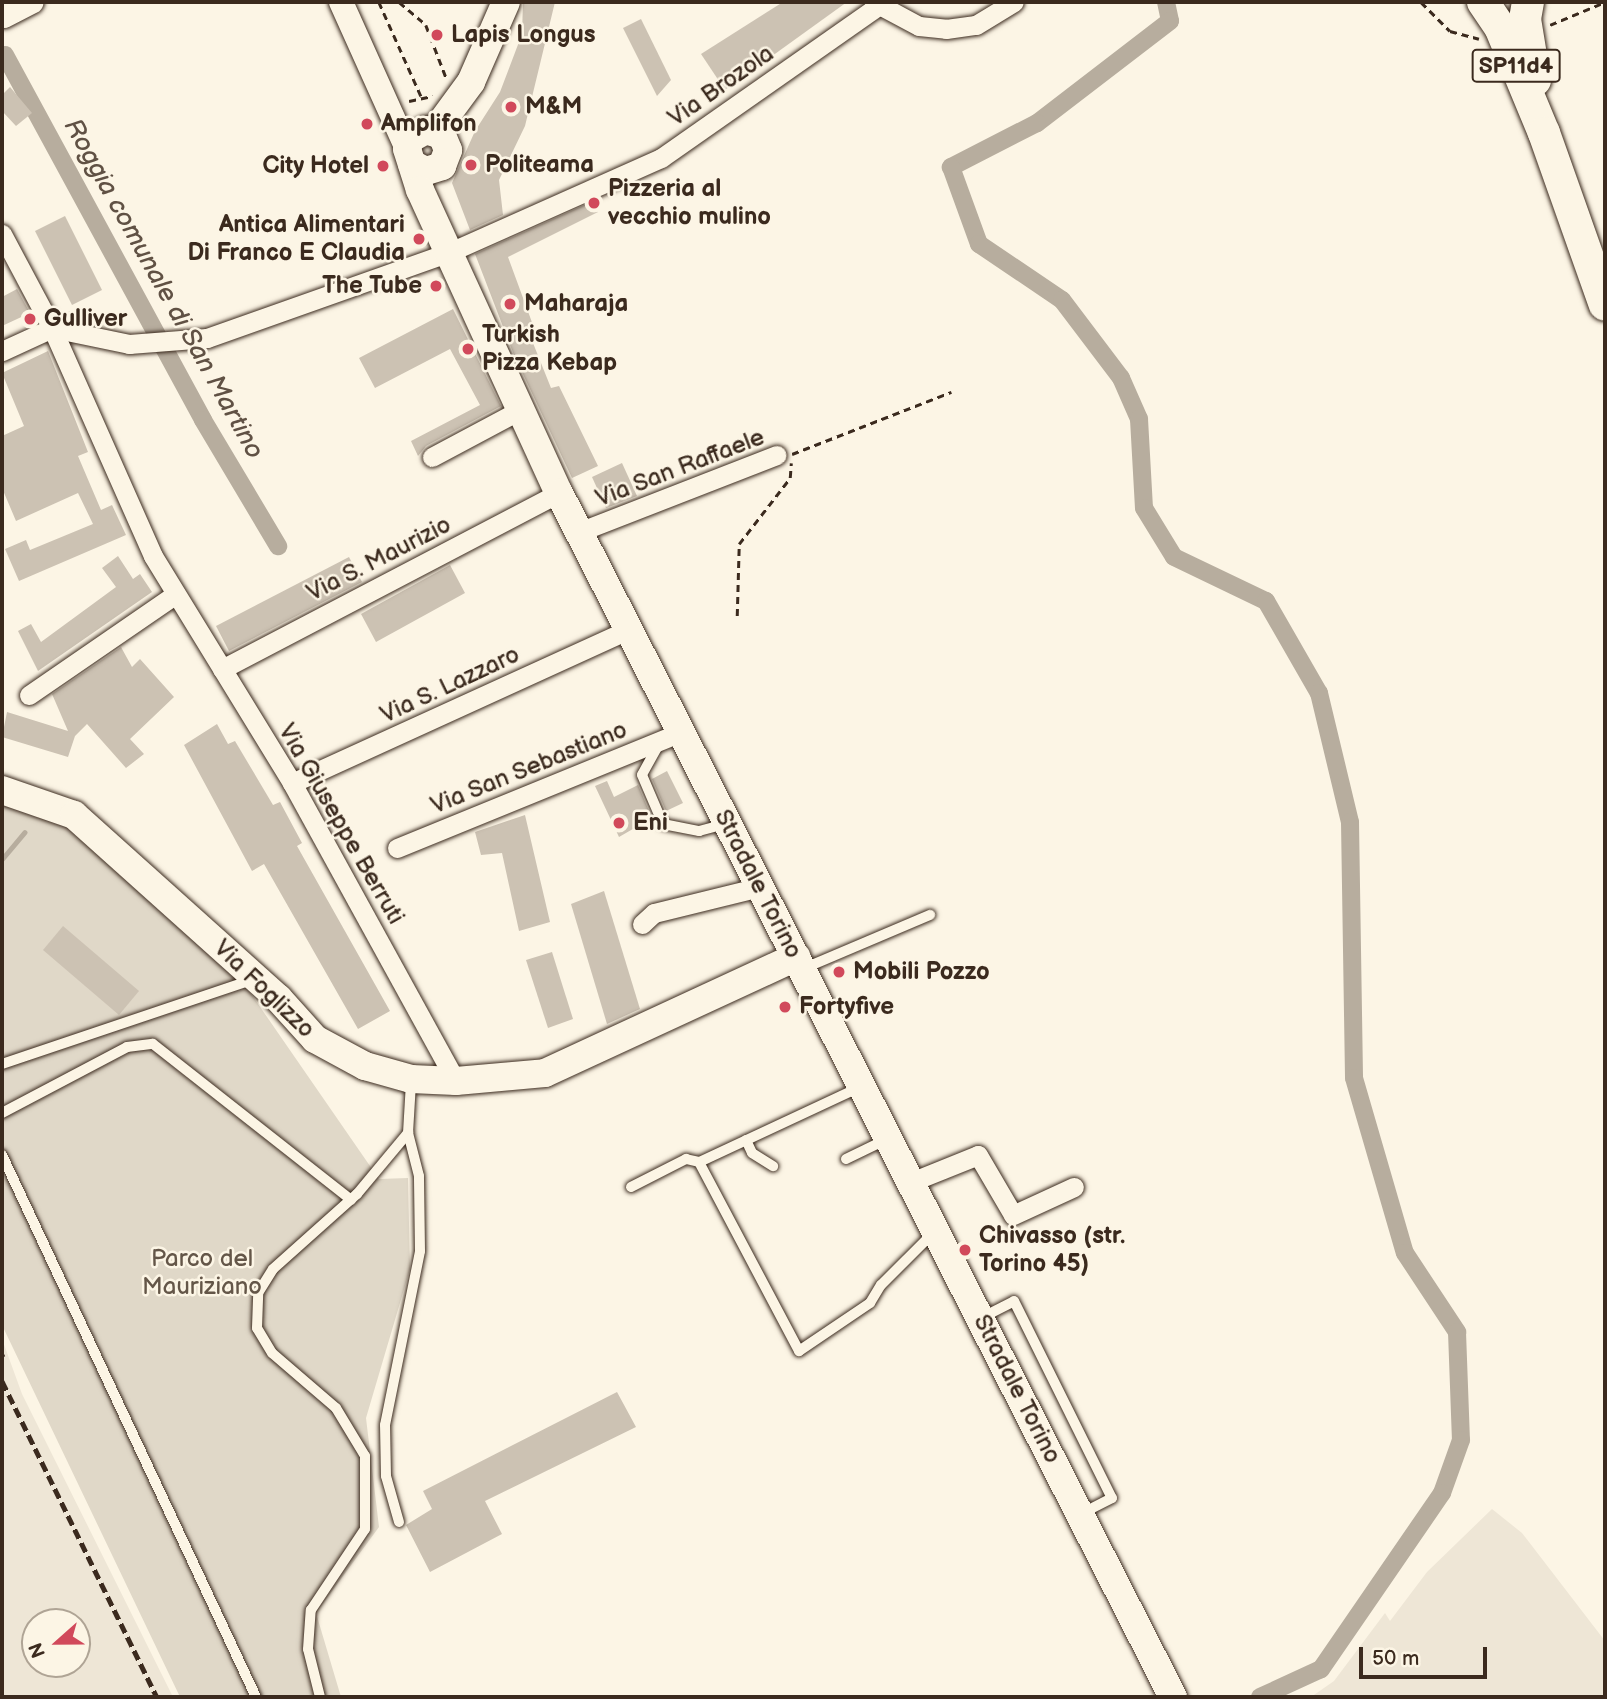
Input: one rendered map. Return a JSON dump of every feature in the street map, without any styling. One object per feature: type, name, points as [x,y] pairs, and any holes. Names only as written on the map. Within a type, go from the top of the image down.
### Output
[{"type":"main road","points":[[409,156],[426,171],[465,117],[461,86],[506,2]]},
{"type":"main road","name":"SP11d4","points":[[1483,2],[1500,27],[1544,133],[1605,305]]},
{"type":"main road","name":"SP11d4","points":[[1535,15],[1525,19],[1544,133]]},
{"type":"main road","points":[[434,214],[442,149]]},
{"type":"main road","name":"Stradale Torino","points":[[409,156],[520,410],[628,630],[671,736],[728,824],[1173,1697]]},
{"type":"main road","name":"Via Foglizzo","points":[[2,790],[74,815],[256,979],[315,1039],[365,1066],[411,1079],[456,1081],[545,1073],[799,963]]},
{"type":"street","points":[[3,15],[32,2]]},
{"type":"street","points":[[341,2],[409,156]]},
{"type":"street","name":"Via Brozola","points":[[52,328],[146,344],[172,344],[207,338],[450,252],[662,158],[876,4],[919,26],[946,29],[976,25],[1014,2]]},
{"type":"street","name":"Via Giuseppe Berruti","points":[[2,234],[52,328],[153,556],[292,783],[456,1081]]},
{"type":"street","points":[[2,351],[52,328]]},
{"type":"street","points":[[432,457],[520,410]]},
{"type":"street","name":"Via San Raffaele","points":[[579,532],[783,455]]},
{"type":"street","name":"Via S. Maurizio","points":[[222,669],[559,493]]},
{"type":"street","points":[[29,695],[176,594]]},
{"type":"street","name":"Via S. Lazzaro","points":[[292,783],[628,630]]},
{"type":"street","name":"Via San Sebastiano","points":[[397,848],[671,736]]},
{"type":"street","points":[[642,924],[654,913],[760,887]]},
{"type":"street","points":[[911,1182],[978,1155],[1013,1215],[1074,1187]]},
{"type":"lane","points":[[671,736],[642,775],[663,824],[699,831],[728,824]]},
{"type":"lane","points":[[799,963],[930,915]]},
{"type":"lane","points":[[2,1064],[256,979]]},
{"type":"lane","points":[[2,1113],[127,1047],[153,1044],[351,1200]]},
{"type":"lane","points":[[399,1522],[386,1476],[385,1425],[420,1251],[419,1176],[408,1133],[411,1079]]},
{"type":"lane","points":[[631,1187],[686,1158],[699,1162],[862,1086]]},
{"type":"lane","points":[[320,1697],[308,1648],[310,1610],[365,1529],[365,1456],[336,1408],[272,1353],[257,1328],[258,1293],[273,1269],[351,1200],[408,1133]]},
{"type":"lane","points":[[846,1160],[888,1138]]},
{"type":"lane","points":[[746,1140],[752,1153],[773,1166]]},
{"type":"lane","points":[[2,1155],[256,1697]]},
{"type":"lane","points":[[699,1162],[799,1351],[870,1303],[881,1285],[936,1231]]},
{"type":"lane","points":[[980,1318],[1014,1301],[1112,1498],[1081,1514]]},
{"type":"path","points":[[379,2],[421,96]]},
{"type":"path","points":[[399,2],[426,25],[461,86]]},
{"type":"path","points":[[1421,2],[1450,31],[1485,41]]},
{"type":"path","points":[[1535,15],[1605,2]]},
{"type":"path","points":[[398,106],[421,96],[440,96]]},
{"type":"path","points":[[783,455],[951,392]]},
{"type":"path","name":"Via San Raffaele","points":[[737,615],[739,544],[790,478],[783,455]]},
{"type":"shaded area","points":[[2,1339],[22,1394],[173,1697],[2,1697]]},
{"type":"shaded area","points":[[1492,1509],[1522,1533],[1605,1641],[1605,1697],[1311,1697],[1334,1681],[1385,1613],[1390,1621],[1427,1572]]},
{"type":"green space","name":"Parco del Mauriziano","points":[[2,800],[65,823],[247,988],[379,1179],[408,1178],[410,1269],[366,1418],[379,1527],[316,1613],[341,1697],[180,1697],[2,1325]]},
{"type":"building","points":[[523,2],[555,2],[525,126],[499,180],[503,215],[470,230],[452,183],[475,131],[500,92],[522,34]]},
{"type":"building","points":[[783,2],[847,2],[725,90],[701,54]]},
{"type":"building","points":[[641,19],[671,80],[657,96],[623,28]]},
{"type":"building","points":[[10,87],[32,113],[16,126],[2,111],[2,95]]},
{"type":"building","points":[[591,202],[598,212],[508,257],[537,336],[531,338],[551,388],[559,386],[598,466],[572,478],[514,355],[475,254]]},
{"type":"building","points":[[65,216],[102,290],[72,305],[35,231]]},
{"type":"building","points":[[17,289],[30,313],[2,326],[2,297]]},
{"type":"building","points":[[453,309],[501,406],[426,446],[418,456],[411,441],[480,405],[450,349],[375,388],[359,358]]},
{"type":"building","points":[[69,311],[103,319],[101,326],[67,319]]},
{"type":"building","points":[[48,351],[88,452],[78,456],[101,510],[112,505],[126,535],[19,581],[5,549],[26,540],[30,550],[93,524],[78,493],[16,521],[2,488],[2,436],[24,426],[2,373]]},
{"type":"building","points":[[622,463],[637,496],[606,508],[592,477]]},
{"type":"building","points":[[118,556],[133,579],[140,574],[152,592],[38,671],[18,631],[31,624],[41,642],[116,587],[102,568]]},
{"type":"building","points":[[349,557],[362,582],[229,651],[216,626]]},
{"type":"building","points":[[450,565],[465,593],[376,642],[361,614]]},
{"type":"building","points":[[121,647],[132,667],[140,659],[174,697],[130,739],[144,754],[126,768],[87,724],[75,736],[68,757],[2,737],[7,712],[68,731],[52,694]]},
{"type":"building","points":[[217,724],[228,744],[235,741],[273,805],[280,802],[302,843],[297,846],[390,1011],[358,1029],[264,864],[252,871],[184,745]]},
{"type":"building","points":[[667,771],[683,803],[666,811],[652,779]]},
{"type":"building","points":[[607,781],[614,797],[638,785],[652,818],[619,837],[595,786]]},
{"type":"building","points":[[525,815],[550,922],[519,931],[502,853],[481,855],[475,832]]},
{"type":"building","points":[[604,891],[640,1009],[607,1024],[571,904]]},
{"type":"building","points":[[63,926],[139,991],[119,1015],[43,950]]},
{"type":"building","points":[[552,952],[573,1019],[548,1028],[526,960]]},
{"type":"building","points":[[617,1392],[636,1427],[485,1501],[502,1534],[430,1572],[406,1525],[432,1509],[423,1491]]},
{"type":"waterway","points":[[1166,2],[1170,21],[1037,123],[951,167],[979,244],[1062,300],[1121,378],[1139,419],[1144,508],[1174,557],[1266,601],[1319,693],[1350,822],[1354,1078],[1405,1253],[1457,1332],[1461,1440],[1442,1493],[1321,1669],[1260,1697]]},
{"type":"waterway","name":"Roggia comunale di San Martino","points":[[5,55],[203,420],[278,546]]},
{"type":"waterway","name":"Roggia comunale di San Martino","points":[[2,859],[25,832]]},
{"type":"railway","points":[[2,1381],[157,1697]]},
{"type":"place","name":"Lapis Longus","points":[[437,35]]},
{"type":"place","name":"M&M","points":[[511,107]]},
{"type":"place","name":"Amplifon","points":[[367,124]]},
{"type":"place","name":"Politeama","points":[[471,165]]},
{"type":"place","name":"City Hotel","points":[[383,166]]},
{"type":"place","name":"Pizzeria al vecchio mulino","points":[[594,203]]},
{"type":"place","name":"Antica Alimentari Di Franco E Claudia","points":[[419,239]]},
{"type":"place","name":"The Tube","points":[[436,286]]},
{"type":"place","name":"Maharaja","points":[[510,304]]},
{"type":"place","name":"Gulliver","points":[[30,319]]},
{"type":"place","name":"Turkish Pizza Kebap","points":[[468,349]]},
{"type":"place","name":"Eni","points":[[619,823]]},
{"type":"place","name":"Mobili Pozzo","points":[[839,972]]},
{"type":"place","name":"Fortyfive","points":[[785,1007]]},
{"type":"place","name":"Chivasso (str. Torino 45)","points":[[965,1250]]}]
